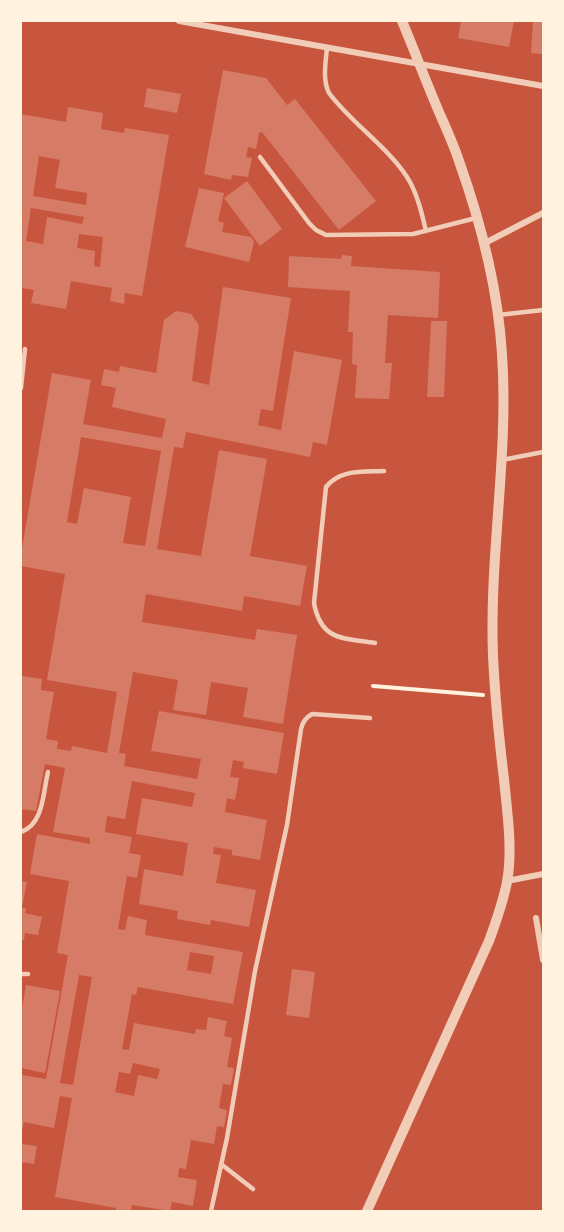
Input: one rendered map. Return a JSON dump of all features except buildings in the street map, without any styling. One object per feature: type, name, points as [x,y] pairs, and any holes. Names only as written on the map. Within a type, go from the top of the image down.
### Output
[{"type":"street","points":[[179,21],[543,86]]},
{"type":"street","points":[[367,1211],[489,941],[507,881],[509,851],[493,650],[504,413],[498,315],[485,243],[459,159],[402,21]]},
{"type":"street","points":[[485,243],[543,213]]},
{"type":"street","points":[[507,881],[543,874]]},
{"type":"street","points":[[536,918],[543,960]]},
{"type":"lane","points":[[327,47],[325,75],[329,93],[399,166],[416,194],[426,231]]},
{"type":"lane","points":[[260,157],[309,224],[326,235],[413,234],[477,218]]},
{"type":"lane","points":[[498,315],[543,310]]},
{"type":"lane","points":[[21,388],[25,349]]},
{"type":"lane","points":[[502,460],[543,452]]},
{"type":"lane","points":[[375,643],[329,633],[316,615],[314,603],[326,487],[339,475],[384,471]]},
{"type":"lane","points":[[211,1211],[227,1138],[255,971],[287,825],[303,722],[312,714],[370,718]]},
{"type":"lane","points":[[21,832],[28,830],[39,816],[48,772]]},
{"type":"lane","points":[[21,974],[28,974]]},
{"type":"lane","points":[[221,1164],[253,1189]]},
{"type":"path","points":[[373,686],[495,696]]}]
